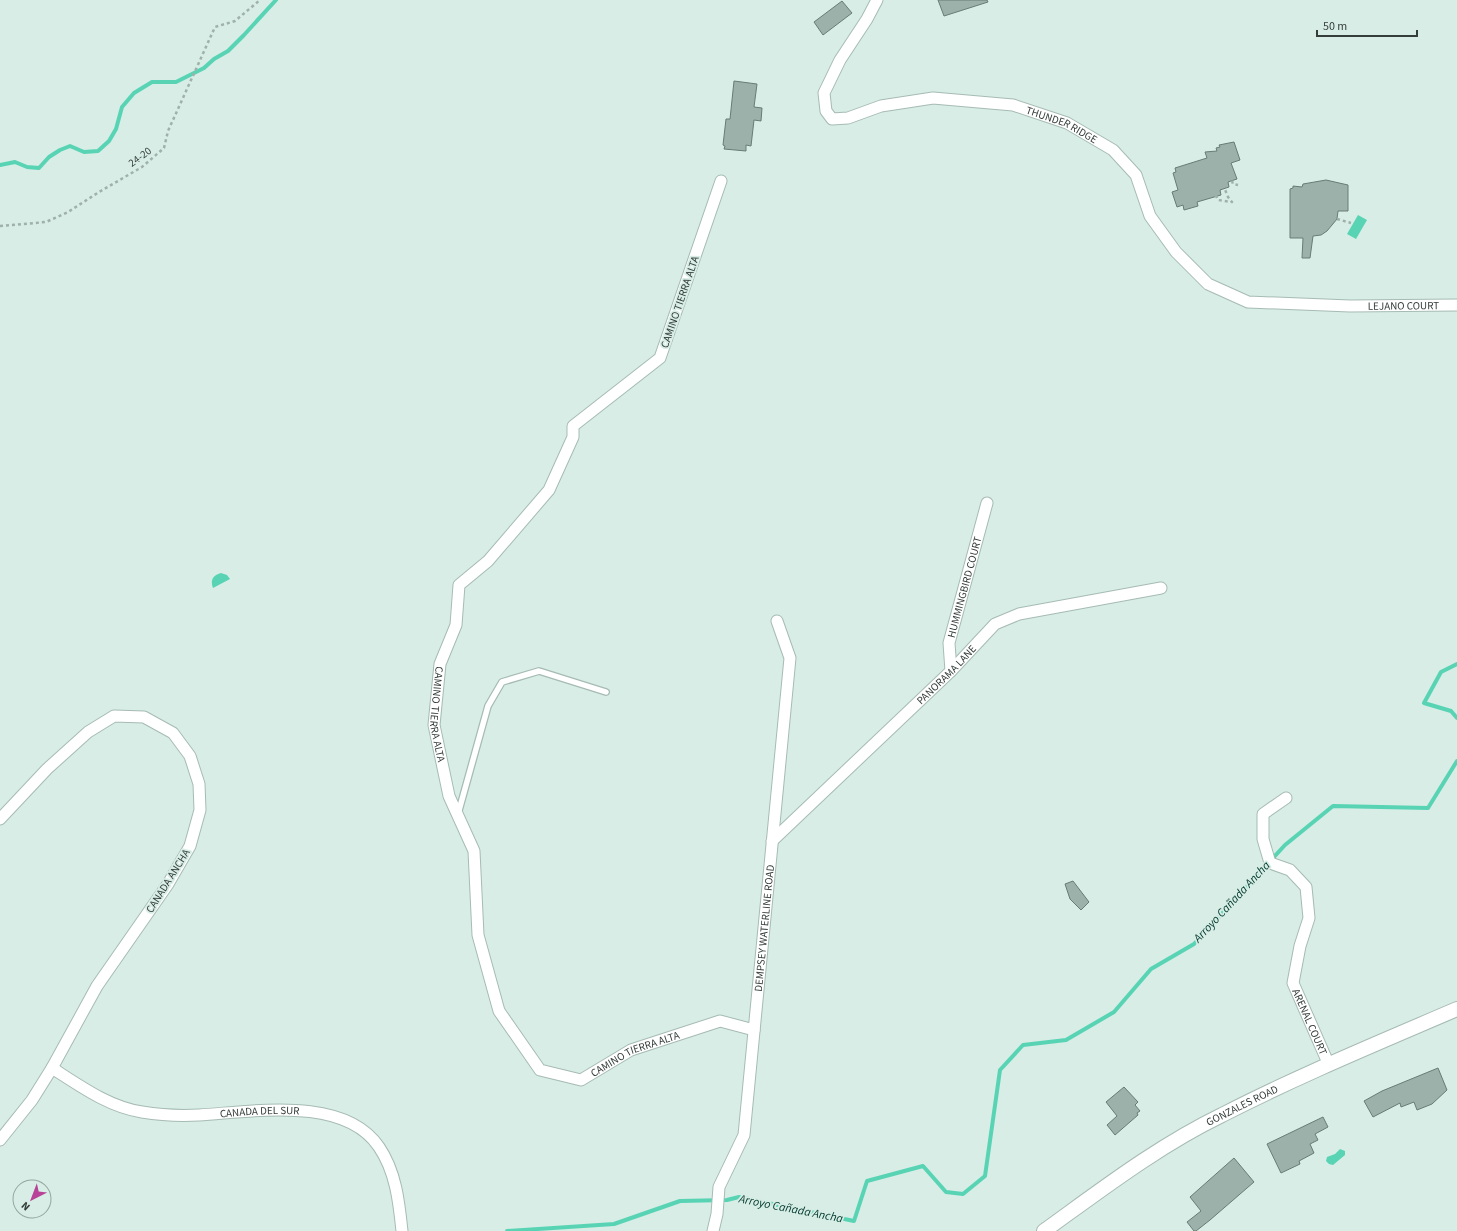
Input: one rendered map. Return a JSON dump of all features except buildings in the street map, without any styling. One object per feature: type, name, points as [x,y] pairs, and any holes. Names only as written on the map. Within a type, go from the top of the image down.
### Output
[{"type":"street","name":"THUNDER RIDGE","points":[[877,0],[867,19],[840,60],[824,94],[826,111],[832,119],[848,118],[881,106],[933,98],[1013,105],[1067,123],[1113,150],[1136,175],[1150,216],[1176,252],[1208,284],[1248,302],[1350,306]]},
{"type":"street","name":"CAMINO TIERRA ALTA","points":[[721,181],[660,358],[573,426],[573,437],[548,490],[488,561],[459,585],[456,626],[440,664],[434,725],[449,796],[474,851],[478,935],[499,1012],[540,1070],[581,1080],[632,1050],[720,1021],[754,1030]]},
{"type":"street","name":"LEJANO COURT","points":[[1350,306],[1457,305]]},
{"type":"street","name":"HUMMINGBIRD COURT","points":[[951,671],[949,643],[987,503]]},
{"type":"street","name":"PANORAMA LANE","points":[[772,841],[951,671],[995,624],[1019,614],[1161,588]]},
{"type":"street","name":"DEMPSEY WATERLINE ROAD","points":[[713,1231],[717,1214],[719,1188],[744,1135],[790,658],[777,621]]},
{"type":"street","name":"CANADA ANCHA","points":[[0,819],[47,769],[88,732],[114,716],[144,717],[173,733],[190,756],[199,784],[200,810],[190,846],[168,884],[97,986],[52,1068],[32,1100],[0,1140]]},
{"type":"street","name":"ARENAL COURT","points":[[1286,798],[1263,814],[1263,839],[1270,863],[1290,870],[1306,887],[1309,918],[1300,946],[1293,983],[1329,1065]]},
{"type":"street","name":"GONZALES ROAD","points":[[1044,1231],[1132,1168],[1176,1140],[1221,1115],[1329,1065],[1457,1009]]},
{"type":"street","name":"CANADA DEL SUR","points":[[52,1068],[115,1105],[143,1112],[197,1115],[263,1111],[296,1111],[322,1114],[347,1121],[362,1130],[374,1140],[385,1157],[396,1185],[402,1231]]},
{"type":"lane","points":[[458,816],[488,706],[502,682],[539,670],[606,692]]},
{"type":"path","name":"24-20","points":[[0,226],[46,222],[68,212],[142,167],[164,148],[168,131],[215,27],[236,21],[260,0]]},
{"type":"path","points":[[1230,175],[1233,184],[1238,185]]},
{"type":"path","points":[[1213,190],[1218,200],[1232,202],[1222,182]]},
{"type":"path","points":[[1337,219],[1351,223]]},
{"type":"shaded area","points":[[1358,215],[1367,220],[1356,239],[1347,234]]},
{"type":"shaded area","points":[[221,573],[227,575],[230,579],[213,588],[213,578]]},
{"type":"shaded area","points":[[1340,1149],[1345,1151],[1345,1155],[1333,1165],[1329,1164],[1326,1161],[1327,1157],[1335,1154]]},
{"type":"waterway","points":[[0,165],[15,162],[27,167],[39,168],[49,157],[70,146],[84,152],[98,151],[109,141],[116,129],[122,107],[134,93],[152,82],[176,82],[204,68],[214,59],[228,51],[276,0]]},
{"type":"waterway","name":"Arroyo Cañada Ancha","points":[[1457,664],[1441,672],[1424,703],[1451,711],[1457,718]]},
{"type":"waterway","name":"Arroyo Cañada Ancha","points":[[507,1231],[614,1224],[680,1201],[727,1200],[739,1197],[854,1221],[867,1181],[923,1166],[946,1192],[963,1194],[985,1176],[1000,1070],[1023,1045],[1066,1040],[1114,1012],[1151,969],[1194,944],[1285,845],[1333,806],[1428,808],[1457,761]]}]
